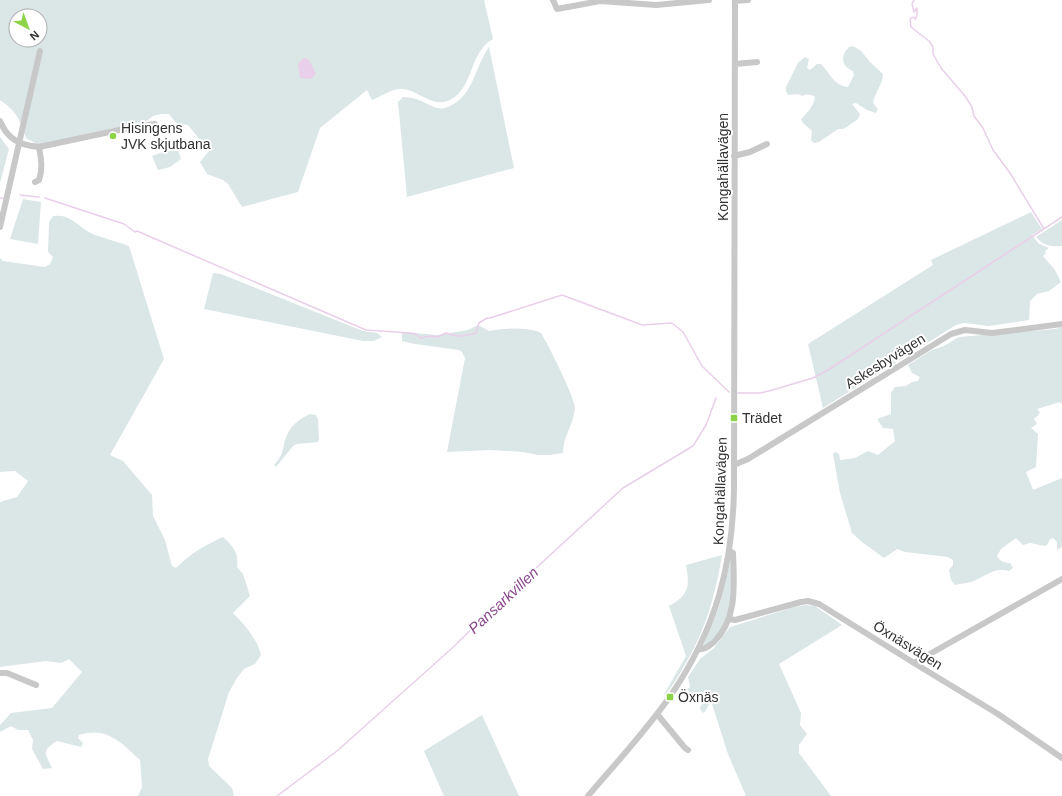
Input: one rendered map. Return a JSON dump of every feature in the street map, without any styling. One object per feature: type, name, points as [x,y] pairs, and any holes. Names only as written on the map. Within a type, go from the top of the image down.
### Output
[{"type":"street","points":[[553,0],[557,9],[600,1],[656,5],[709,0]]},
{"type":"street","points":[[735,1],[748,0]]},
{"type":"street","name":"Kongahällavägen","points":[[589,796],[657,714],[674,690],[698,650],[716,606],[723,584],[730,551],[734,517],[735,1]]},
{"type":"street","points":[[0,227],[40,51]]},
{"type":"street","points":[[735,64],[757,62]]},
{"type":"street","points":[[0,121],[8,136],[30,146],[39,147],[155,124]]},
{"type":"street","points":[[734,156],[746,153],[767,144]]},
{"type":"street","points":[[35,182],[39,180],[41,175],[42,166],[39,147]]},
{"type":"street","name":"Askesbyvägen","points":[[734,465],[748,460],[956,332],[965,330],[992,333],[1062,324]]},
{"type":"street","points":[[698,650],[707,648],[716,639],[729,619],[733,602],[734,584],[733,553],[730,551]]},
{"type":"street","points":[[914,663],[1062,579]]},
{"type":"street","name":"Öxnäsvägen","points":[[729,619],[735,620],[801,602],[814,602],[830,610],[998,714],[1062,758]]},
{"type":"street","points":[[0,673],[7,674],[36,685]]},
{"type":"street","points":[[657,714],[688,750]]},
{"type":"shaded area","points":[[0,0],[484,0],[493,39],[485,45],[480,52],[463,87],[458,94],[450,100],[437,102],[407,90],[398,89],[372,100],[367,90],[320,128],[298,192],[242,207],[228,184],[223,180],[207,174],[200,162],[209,151],[188,125],[177,124],[169,114],[153,116],[140,126],[113,128],[38,145],[26,138],[17,116],[0,100]]},
{"type":"shaded area","points":[[853,46],[861,51],[883,74],[882,81],[873,103],[878,109],[876,113],[867,110],[856,103],[852,104],[860,114],[858,119],[843,129],[838,129],[819,142],[814,143],[811,140],[812,131],[803,123],[801,119],[812,106],[815,97],[812,95],[788,95],[786,87],[798,63],[805,57],[809,59],[807,68],[810,70],[817,64],[821,64],[836,82],[848,87],[854,75],[853,71],[844,64],[843,57],[846,50]]},
{"type":"shaded area","points":[[489,47],[514,168],[407,197],[398,102],[403,97],[408,97],[438,108],[450,106],[458,101],[469,88]]},
{"type":"shaded area","points":[[304,58],[309,60],[316,74],[311,79],[300,78],[298,64]]},
{"type":"shaded area","points":[[0,137],[9,149],[0,183]]},
{"type":"shaded area","points":[[177,147],[181,159],[170,167],[158,170],[152,156]]},
{"type":"shaded area","points":[[23,199],[41,202],[38,244],[10,239]]},
{"type":"shaded area","points":[[1031,212],[1042,229],[1032,235],[1039,244],[1049,248],[1045,251],[1046,253],[1043,256],[1055,270],[1061,282],[1049,291],[1037,294],[1030,301],[1029,320],[989,326],[964,323],[956,325],[823,408],[808,344],[933,265],[931,260]]},
{"type":"shaded area","points":[[53,216],[63,216],[91,233],[129,246],[164,359],[110,455],[123,461],[152,495],[153,516],[165,540],[172,566],[176,568],[198,550],[223,537],[230,544],[236,554],[237,567],[243,574],[250,596],[233,613],[254,638],[261,655],[255,664],[244,669],[229,692],[208,759],[209,766],[232,788],[234,796],[138,796],[142,787],[140,760],[126,747],[105,734],[89,733],[79,735],[78,738],[83,743],[81,747],[57,741],[48,747],[46,753],[52,768],[43,769],[32,749],[33,740],[28,730],[18,730],[11,726],[0,732],[0,725],[11,713],[52,708],[82,672],[69,659],[61,663],[46,661],[0,667],[0,502],[17,497],[28,481],[15,471],[0,472],[0,258],[3,261],[45,267],[50,264],[53,257],[48,252],[49,222]]},
{"type":"shaded area","points":[[1062,220],[1062,246],[1048,245],[1036,237]]},
{"type":"shaded area","points":[[213,273],[221,274],[363,331],[377,333],[382,337],[374,341],[363,341],[204,309]]},
{"type":"shaded area","points":[[478,325],[489,331],[515,329],[530,330],[541,333],[555,359],[574,402],[575,408],[573,419],[563,447],[563,453],[538,455],[523,452],[490,450],[447,452],[465,358],[459,350],[402,341],[402,332],[437,335],[468,330]]},
{"type":"shaded area","points":[[1062,327],[1062,404],[1060,402],[1037,409],[1040,413],[1034,419],[1037,424],[1031,428],[1038,434],[1036,467],[1026,472],[1033,490],[1062,478],[1062,547],[1057,550],[1057,542],[1053,538],[1050,539],[1045,546],[1030,543],[1023,545],[1016,538],[1001,549],[997,556],[1002,561],[1010,563],[1013,568],[1009,571],[993,571],[971,582],[955,585],[951,580],[949,570],[953,565],[953,560],[948,557],[905,552],[897,549],[884,558],[852,533],[840,493],[833,454],[835,452],[839,454],[840,460],[855,458],[868,451],[878,455],[895,441],[893,429],[883,428],[877,419],[891,414],[891,393],[895,387],[906,386],[912,382],[918,381],[920,377],[912,373],[908,365],[932,350],[944,346],[959,337],[1055,329]]},
{"type":"shaded area","points":[[310,414],[316,415],[318,419],[318,442],[297,444],[293,446],[276,467],[274,465],[282,453],[289,431],[297,422]]},
{"type":"shaded area","points":[[722,555],[716,585],[703,628],[691,655],[672,686],[663,696],[686,656],[669,606],[681,598],[684,594],[688,584],[686,565]]},
{"type":"shaded area","points":[[732,561],[730,601],[725,621],[715,638],[703,646],[719,607],[730,563]]},
{"type":"shaded area","points":[[805,605],[815,606],[842,625],[779,664],[801,713],[800,725],[807,734],[799,745],[799,753],[831,796],[746,796],[728,754],[711,701],[704,713],[701,711],[700,707],[704,701],[702,697],[689,692],[687,689],[690,687],[688,677],[700,659],[714,648],[730,627]]},
{"type":"shaded area","points":[[482,715],[519,796],[444,796],[424,751]]},
{"type":"waterway","points":[[914,0],[912,4],[914,12],[917,8],[917,16],[915,19],[913,17],[910,19],[911,27],[929,41],[933,47],[933,54],[941,68],[965,96],[972,107],[974,116],[983,128],[993,150],[1010,173],[1044,229]]},
{"type":"waterway","points":[[20,195],[39,197]]},
{"type":"waterway","points":[[45,198],[124,224],[135,232],[137,231],[366,330],[410,333],[416,334],[421,338],[430,336],[438,337],[446,333],[454,336],[465,336],[476,333],[479,323],[487,318],[562,295],[642,325],[672,323],[683,332],[702,366],[729,392]]},
{"type":"waterway","points":[[738,393],[760,393],[769,391],[813,378],[828,370],[1062,217]]},
{"type":"waterway","name":"Pansarkvillen","points":[[277,796],[337,751],[450,650],[510,592],[623,488],[693,446],[706,425],[716,398]]},
{"type":"place","name":"Hisingens JVK skjutbana","points":[[113,136]]},
{"type":"place","name":"Trädet","points":[[734,418]]},
{"type":"place","name":"Öxnäs","points":[[670,697]]}]
